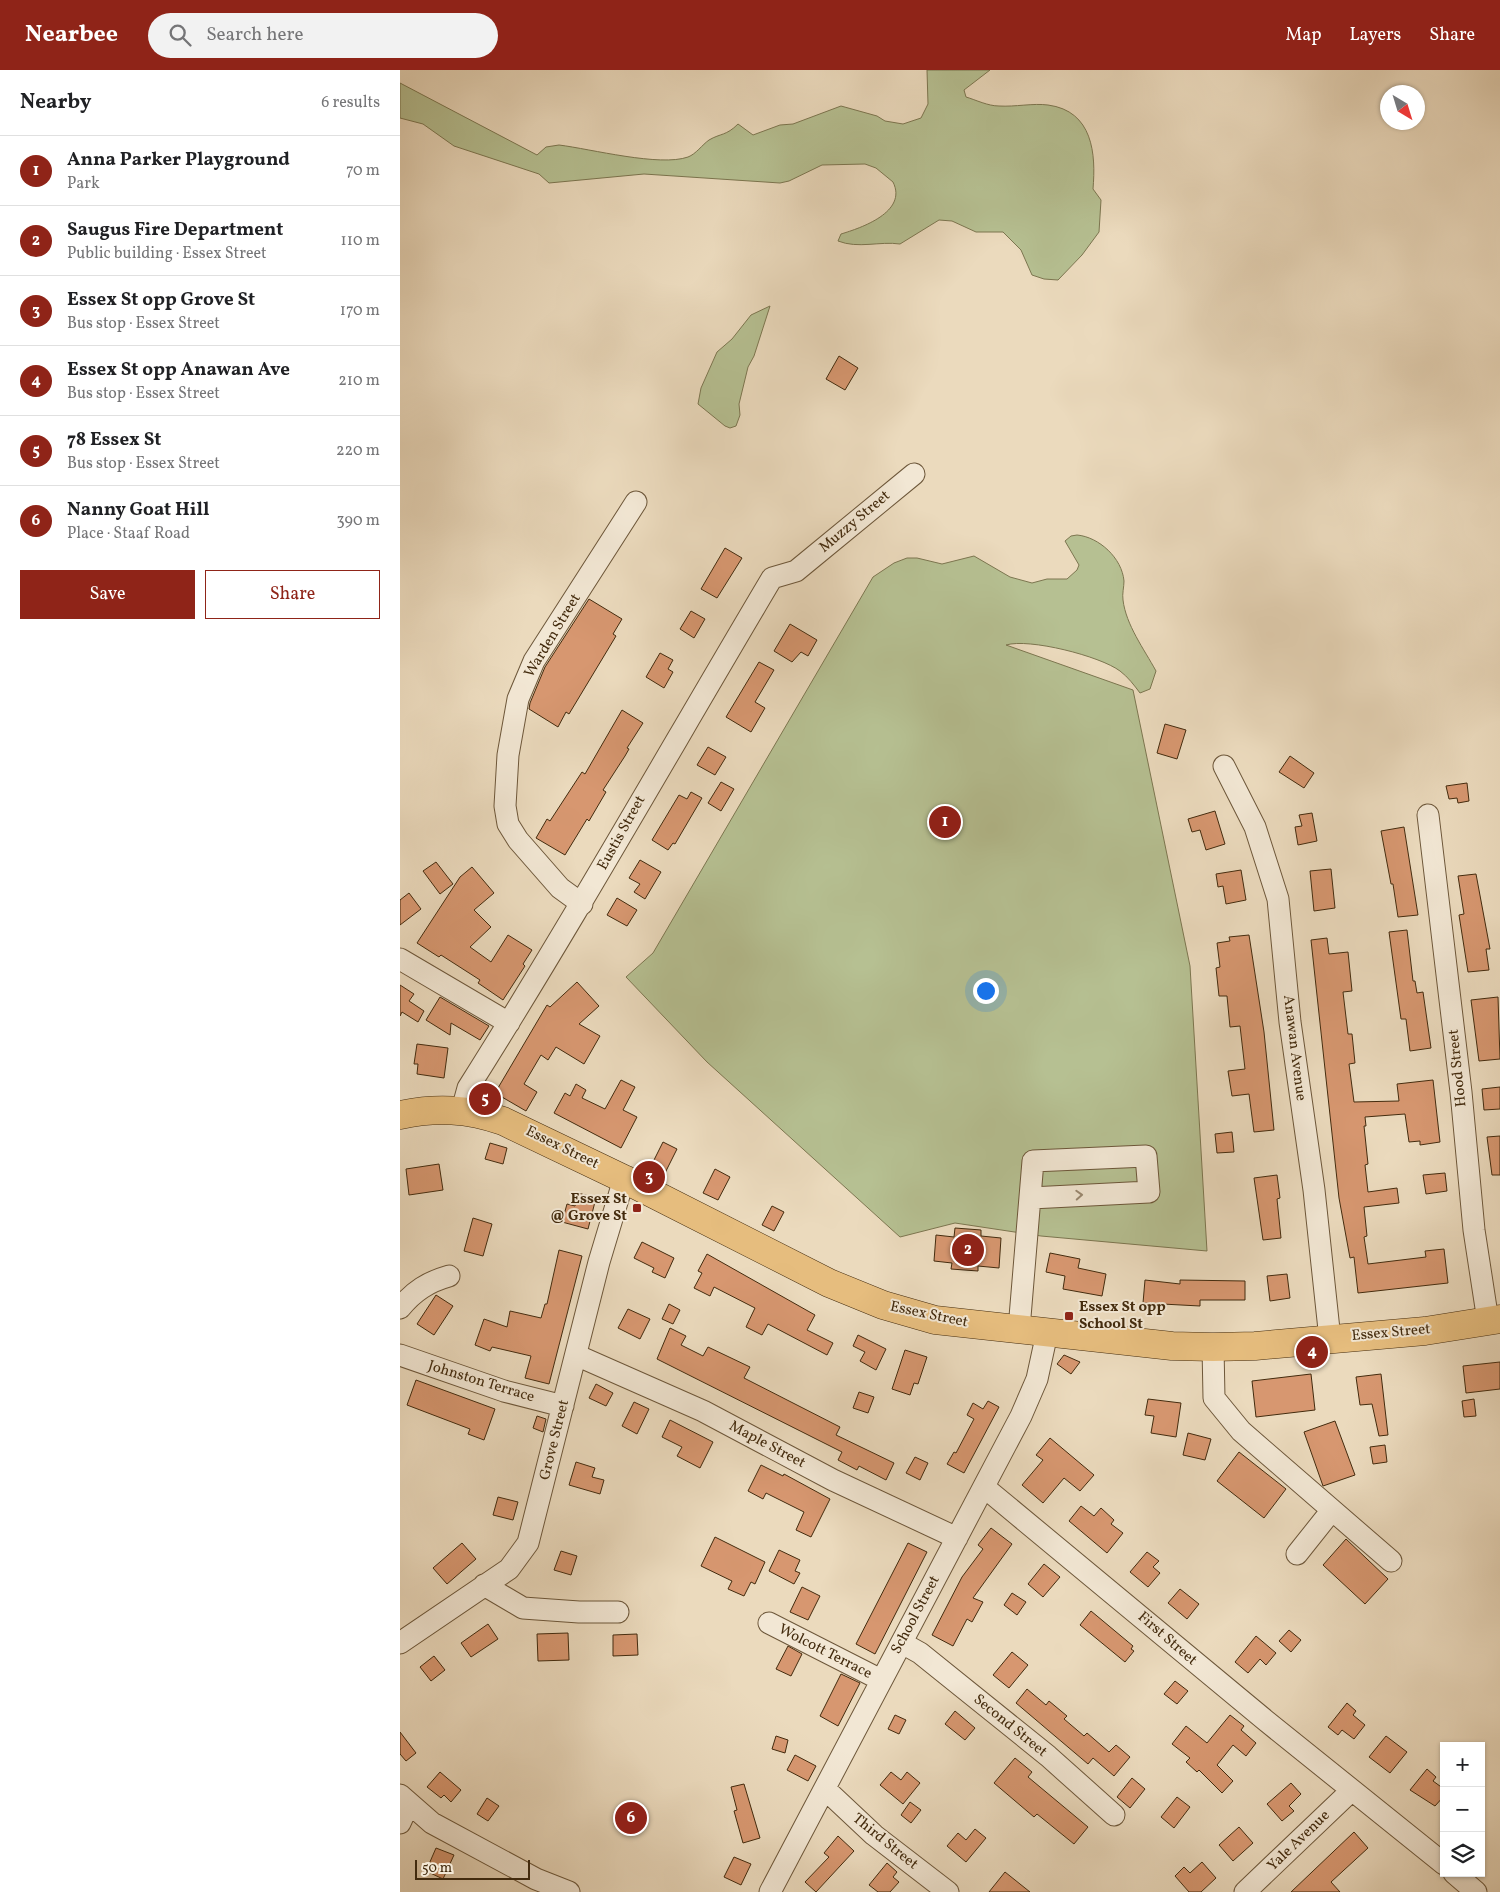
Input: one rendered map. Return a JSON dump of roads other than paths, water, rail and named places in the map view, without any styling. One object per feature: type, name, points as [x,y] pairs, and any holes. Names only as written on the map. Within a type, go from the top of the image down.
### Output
[{"type":"main road","name":"Essex Street","points":[[400,1116],[426,1110],[462,1110],[482,1114],[524,1129],[788,1263],[883,1306],[935,1320],[1172,1346],[1213,1347],[1256,1346],[1425,1330],[1494,1320]]},
{"type":"street","name":"Muzzy Street","points":[[796,570],[914,474]]},
{"type":"street","name":"Warden Street","points":[[582,904],[560,888],[518,840],[508,824],[505,806],[508,755],[518,699],[534,661],[636,502]]},
{"type":"street","name":"Eustis Street","points":[[462,1110],[468,1088],[582,904],[648,786],[772,578],[796,570]]},
{"type":"street","name":"Anawan Avenue","points":[[1224,766],[1255,827],[1278,899],[1290,1022],[1314,1190],[1330,1339]]},
{"type":"street","name":"Hood Street","points":[[1428,815],[1461,1092],[1474,1230],[1494,1320]]},
{"type":"street","points":[[400,959],[509,1023]]},
{"type":"street","points":[[1019,1329],[1033,1161],[1146,1156],[1149,1192],[1031,1198]]},
{"type":"street","name":"Grove Street","points":[[400,1643],[509,1569],[528,1543],[564,1406],[598,1262],[624,1179]]},
{"type":"street","points":[[400,1308],[412,1293],[431,1282],[449,1276]]},
{"type":"street","name":"School Street","points":[[770,1892],[984,1487],[1035,1386],[1042,1362],[1047,1333]]},
{"type":"street","points":[[1213,1347],[1214,1398],[1241,1431],[1391,1561]]},
{"type":"street","name":"Johnston Terrace","points":[[400,1355],[504,1391],[564,1406]]},
{"type":"street","name":"Maple Street","points":[[576,1355],[703,1411],[833,1480],[956,1538]]},
{"type":"street","name":"First Street","points":[[984,1487],[1095,1577],[1203,1670],[1440,1861]]},
{"type":"street","points":[[1297,1554],[1332,1510]]},
{"type":"street","points":[[484,1585],[523,1608],[618,1612]]},
{"type":"street","name":"Wolcott Terrace","points":[[769,1623],[882,1680]]},
{"type":"street","name":"Second Street","points":[[902,1643],[920,1653],[1048,1756],[1114,1815]]},
{"type":"street","name":"Third Street","points":[[825,1789],[874,1834],[948,1892]]},
{"type":"street","name":"Yale Avenue","points":[[1245,1892],[1352,1790]]},
{"type":"street","points":[[400,1823],[404,1799]]},
{"type":"street","points":[[404,1799],[432,1823],[536,1879],[569,1892]]},
{"type":"street","points":[[1458,1877],[1471,1891]]},
{"type":"place","name":"Anna Parker Playground","points":[[945,822]]},
{"type":"place","name":"78 Essex St","points":[[485,1099]]},
{"type":"place","name":"Essex St opp Grove St","points":[[649,1177]]},
{"type":"place","name":"Essex St @ Grove St","points":[[637,1208]]},
{"type":"place","name":"Saugus Fire Department","points":[[968,1250]]},
{"type":"place","name":"Essex St opp School St","points":[[1069,1316]]},
{"type":"place","name":"Essex St opp Anawan Ave","points":[[1312,1352]]},
{"type":"place","name":"Nanny Goat Hill","points":[[631,1818]]}]
